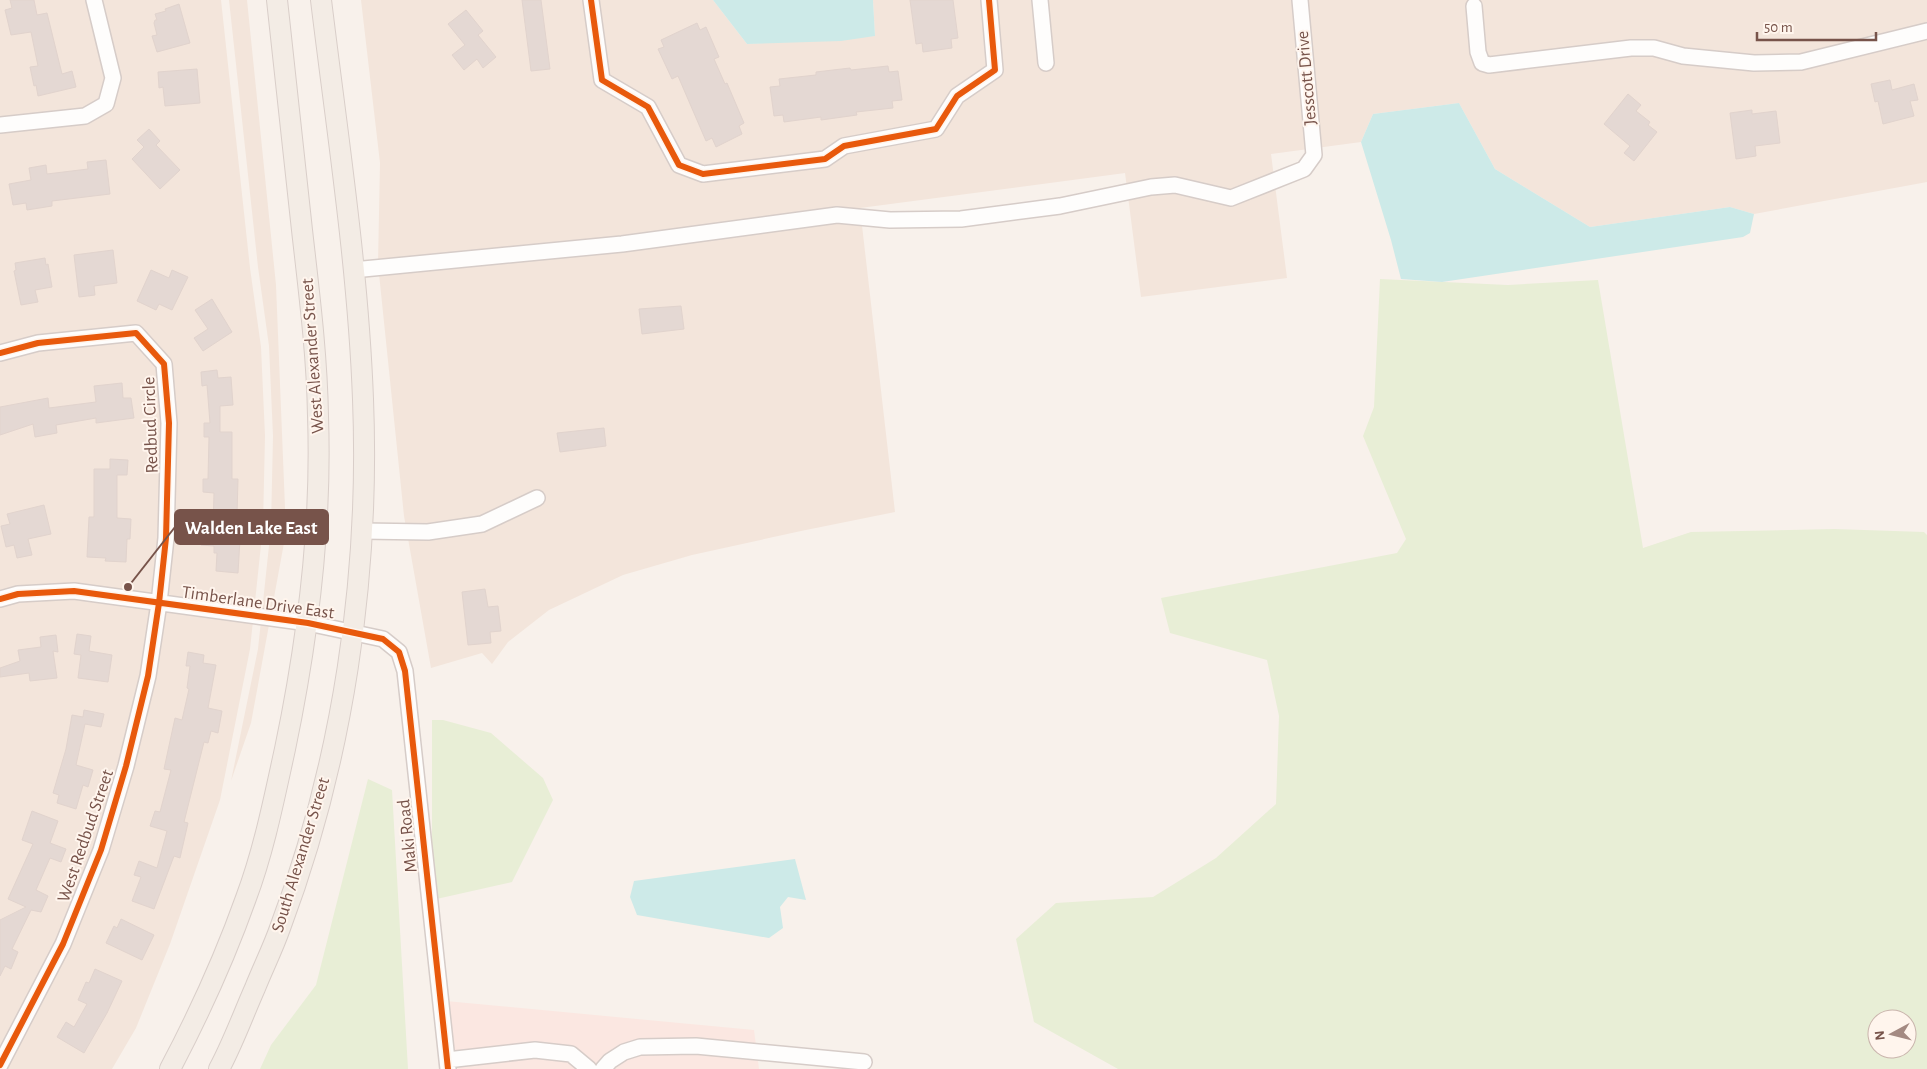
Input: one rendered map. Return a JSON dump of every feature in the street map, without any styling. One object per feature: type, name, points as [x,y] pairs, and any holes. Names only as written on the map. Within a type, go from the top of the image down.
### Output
[{"type":"main road","name":"West Alexander Street","points":[[170,1069],[199,1014],[247,897],[273,808],[293,712],[308,623],[318,517],[319,457],[316,360],[277,0]]},
{"type":"main road","points":[[325,0],[360,342],[363,401],[362,531],[353,632]]},
{"type":"main road","name":"South Alexander Street","points":[[220,1069],[280,928],[302,863],[317,813],[332,750],[353,632]]},
{"type":"street","points":[[0,125],[85,116],[106,104],[113,78],[94,0]]},
{"type":"street","points":[[591,0],[602,80],[648,107],[679,165],[703,174],[825,159],[844,146],[936,129],[957,96],[994,70],[989,0]]},
{"type":"street","points":[[1040,0],[1046,63]]},
{"type":"street","name":"Jesscott Drive","points":[[353,270],[622,244],[838,216],[890,220],[961,219],[1060,206],[1151,187],[1175,185],[1231,198],[1304,169],[1314,155],[1300,0]]},
{"type":"street","points":[[1474,6],[1478,52],[1482,62],[1489,65],[1631,48],[1654,48],[1683,56],[1754,63],[1801,62],[1927,31]]},
{"type":"street","name":"Redbud Circle","points":[[0,353],[38,344],[136,333],[164,364],[169,423],[166,538],[159,603]]},
{"type":"street","points":[[362,531],[428,532],[482,524],[537,498]]},
{"type":"street","name":"Timberlane Drive East","points":[[0,599],[18,594],[74,592],[308,623],[353,632]]},
{"type":"street","name":"West Redbud Street","points":[[0,1065],[63,944],[101,850],[126,766],[148,676],[159,603]]},
{"type":"street","name":"Maki Road","points":[[353,632],[383,639],[399,652],[405,671],[448,1064]]},
{"type":"street","points":[[603,1069],[610,1061],[624,1052],[649,1046],[696,1046],[864,1062]]},
{"type":"street","points":[[448,1064],[535,1050],[571,1054],[589,1069]]},
{"type":"shaded area","points":[[0,0],[221,0],[250,268],[261,347],[265,436],[263,526],[250,649],[220,800],[170,944],[136,1028],[112,1069],[0,1069]]},
{"type":"shaded area","points":[[229,0],[247,0],[276,285],[286,532],[251,723],[231,781],[258,649],[271,527],[273,436],[269,346],[258,267]]},
{"type":"shaded area","points":[[361,0],[713,0],[747,44],[875,36],[873,0],[1927,0],[1927,182],[1754,214],[1730,207],[1590,227],[1495,169],[1459,103],[1373,114],[1361,142],[1271,154],[1287,278],[1141,297],[1125,173],[860,208],[895,512],[692,555],[623,575],[549,610],[508,642],[492,664],[482,653],[431,668],[404,516],[378,264],[380,163]]},
{"type":"shaded area","points":[[435,1000],[754,1030],[759,1069],[439,1069]]},
{"type":"green space","points":[[1380,279],[1508,285],[1598,280],[1643,548],[1691,532],[1834,529],[1924,532],[1927,535],[1927,1069],[1118,1069],[1034,1022],[1016,939],[1056,903],[1153,897],[1216,858],[1276,804],[1279,716],[1267,660],[1170,633],[1161,598],[1397,553],[1406,539],[1363,436],[1374,407]]},
{"type":"green space","points":[[432,720],[443,720],[491,733],[543,778],[553,800],[512,882],[432,900]]},
{"type":"green space","points":[[368,779],[392,790],[408,1069],[260,1069],[271,1045],[316,985]]},
{"type":"water","points":[[713,0],[873,0],[875,36],[841,41],[747,44]]},
{"type":"water","points":[[1459,103],[1495,169],[1590,227],[1730,207],[1754,214],[1750,233],[1743,237],[1442,282],[1401,279],[1361,142],[1373,114]]},
{"type":"water","points":[[795,859],[806,900],[788,897],[780,907],[783,928],[769,938],[637,915],[630,897],[634,881]]},
{"type":"building","points":[[10,0],[34,0],[37,15],[47,13],[62,74],[72,71],[76,87],[38,96],[30,67],[38,66],[31,32],[11,35],[5,10],[12,8]]},
{"type":"building","points":[[522,0],[541,0],[550,69],[531,71]]},
{"type":"building","points":[[910,0],[953,0],[958,38],[951,39],[952,48],[923,52],[922,43],[916,44]]},
{"type":"building","points":[[179,4],[190,43],[157,52],[152,36],[157,35],[154,23],[157,20],[155,14]]},
{"type":"building","points":[[466,10],[483,31],[478,35],[496,57],[483,68],[477,59],[464,70],[452,55],[465,45],[448,24]]},
{"type":"building","points":[[697,23],[700,30],[706,27],[719,57],[714,59],[725,84],[727,83],[744,123],[739,126],[742,134],[716,147],[712,138],[706,141],[678,76],[672,79],[658,49],[664,47],[661,40]]},
{"type":"building","points":[[888,66],[889,72],[898,71],[902,100],[892,101],[893,108],[856,112],[857,115],[821,120],[821,117],[784,122],[783,115],[774,116],[770,87],[780,86],[779,79],[816,75],[816,72]]},
{"type":"building","points":[[197,69],[200,103],[165,106],[163,87],[159,88],[158,72]]},
{"type":"building","points":[[1890,80],[1892,90],[1914,84],[1918,100],[1910,101],[1914,116],[1883,124],[1878,101],[1875,102],[1871,84]]},
{"type":"building","points":[[1628,94],[1641,105],[1636,111],[1650,122],[1648,125],[1657,132],[1634,161],[1624,153],[1630,146],[1604,124]]},
{"type":"building","points":[[1752,110],[1752,114],[1776,111],[1780,143],[1755,146],[1756,156],[1736,159],[1730,113]]},
{"type":"building","points":[[149,129],[160,141],[156,145],[180,170],[160,189],[132,159],[144,147],[137,140]]},
{"type":"building","points":[[106,160],[110,194],[52,201],[52,206],[27,210],[26,203],[13,205],[9,184],[31,180],[29,168],[46,165],[47,174],[88,169],[87,162]]},
{"type":"building","points":[[113,250],[117,283],[94,286],[95,295],[79,297],[74,255]]},
{"type":"building","points":[[45,258],[46,265],[48,264],[52,287],[35,290],[38,302],[21,305],[14,271],[16,270],[15,263]]},
{"type":"building","points":[[151,270],[169,278],[172,270],[188,277],[172,310],[159,304],[156,310],[137,301]]},
{"type":"building","points":[[212,299],[232,332],[203,351],[194,338],[208,329],[195,310]]},
{"type":"building","points":[[681,306],[684,329],[642,334],[639,309]]},
{"type":"building","points":[[217,370],[218,378],[231,377],[233,405],[220,406],[220,432],[232,432],[232,479],[238,479],[237,515],[231,515],[231,538],[240,539],[238,573],[216,571],[217,553],[214,553],[214,546],[201,545],[202,531],[213,531],[214,493],[203,492],[203,479],[208,479],[209,437],[204,437],[204,423],[210,423],[207,385],[202,386],[201,372]]},
{"type":"building","points":[[122,383],[123,398],[131,398],[134,418],[96,423],[96,418],[56,425],[57,433],[35,437],[33,424],[0,435],[0,407],[48,398],[49,408],[96,402],[94,386]]},
{"type":"building","points":[[604,428],[606,446],[560,452],[557,433]]},
{"type":"building","points":[[110,459],[128,460],[127,475],[117,475],[117,518],[131,519],[130,539],[127,539],[126,562],[105,561],[106,558],[87,557],[89,517],[94,517],[94,469],[110,469]]},
{"type":"building","points":[[44,505],[51,534],[28,539],[32,555],[17,558],[14,545],[6,547],[1,526],[10,524],[7,514]]},
{"type":"building","points":[[485,589],[488,607],[498,606],[501,631],[490,632],[491,643],[468,645],[462,592]]},
{"type":"building","points":[[77,634],[91,636],[89,651],[112,655],[108,682],[78,678],[81,655],[74,654]]},
{"type":"building","points":[[56,635],[58,652],[53,651],[57,678],[30,681],[29,673],[0,677],[0,668],[20,661],[18,650],[41,647],[40,637]]},
{"type":"building","points":[[188,652],[204,655],[203,663],[216,665],[208,708],[222,711],[218,733],[211,731],[208,743],[204,742],[184,822],[188,823],[180,858],[174,856],[154,909],[132,901],[141,877],[134,875],[139,861],[157,868],[167,831],[150,826],[155,811],[160,812],[171,770],[164,769],[175,718],[182,720],[189,689],[187,688],[190,666],[186,666]]},
{"type":"building","points":[[84,710],[104,714],[101,727],[85,724],[76,765],[93,770],[88,787],[83,785],[76,809],[57,803],[59,795],[53,793],[66,749],[72,715],[83,717]]},
{"type":"building","points":[[32,811],[58,821],[50,843],[66,849],[61,862],[50,858],[36,890],[48,896],[41,912],[31,910],[12,949],[18,952],[11,969],[5,966],[0,976],[0,920],[26,907],[8,899],[33,844],[22,840]]},
{"type":"building","points":[[121,919],[154,935],[142,960],[106,943],[114,926],[117,928]]},
{"type":"building","points":[[95,969],[122,981],[107,1013],[84,1053],[57,1037],[66,1022],[74,1027],[87,1004],[78,1000],[86,982],[89,983]]},
{"type":"cycle path","points":[[591,0],[602,80],[648,107],[679,165],[703,174],[825,159],[844,146],[936,129],[957,96],[995,70],[989,0]]},
{"type":"cycle path","points":[[0,353],[38,343],[136,333],[164,364],[169,423],[166,538],[159,603],[148,676],[126,766],[101,850],[63,944],[0,1065]]},
{"type":"cycle path","points":[[0,599],[18,594],[74,591],[308,623],[383,639],[399,652],[405,671],[448,1069]]},
{"type":"place","name":"Walden Lake East","points":[[128,587]]}]
